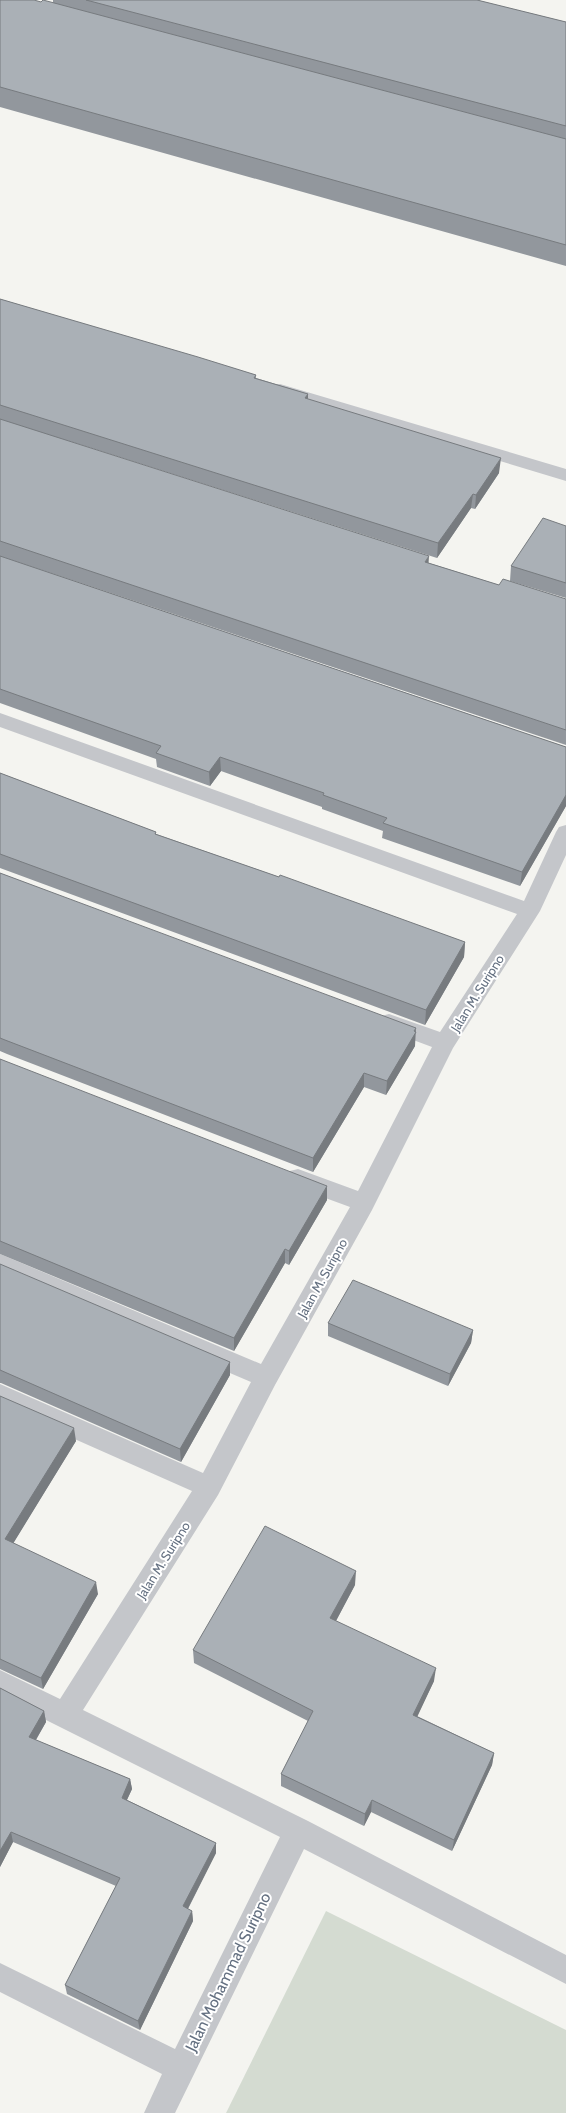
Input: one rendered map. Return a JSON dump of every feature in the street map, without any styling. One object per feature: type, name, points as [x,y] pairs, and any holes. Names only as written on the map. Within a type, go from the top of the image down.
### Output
[{"type":"street","points":[[268,385],[566,475]]},
{"type":"street","points":[[0,720],[530,911]]},
{"type":"street","name":"Jalan M. Suripno","points":[[65,1715],[209,1487],[266,1377],[364,1203],[446,1043],[530,911],[566,832]]},
{"type":"street","points":[[371,1016],[446,1043]]},
{"type":"street","points":[[283,1172],[364,1203]]},
{"type":"street","points":[[0,1264],[266,1377]]},
{"type":"street","points":[[0,1395],[209,1487]]},
{"type":"street","points":[[0,1683],[298,1831],[566,1970]]},
{"type":"street","name":"Jalan Mohammad Suripno","points":[[159,2113],[298,1831]]},
{"type":"street","points":[[0,1978],[181,2068]]},
{"type":"shaded area","points":[[326,1911],[566,2030],[566,2113],[226,2113]]},
{"type":"building","points":[[0,0],[34,0],[41,2],[43,0],[566,139],[566,245],[0,87]]},
{"type":"building","points":[[86,0],[477,0],[566,22],[566,126]]},
{"type":"building","points":[[0,299],[256,375],[254,378],[308,394],[305,398],[501,458],[476,495],[473,494],[438,543],[0,405]]},
{"type":"building","points":[[0,419],[429,556],[425,562],[499,585],[503,579],[566,599],[566,730],[0,541]]},
{"type":"building","points":[[543,518],[566,526],[566,583],[511,566]]},
{"type":"building","points":[[0,556],[566,747],[566,795],[522,872],[383,823],[387,818],[323,795],[324,793],[220,757],[209,772],[156,753],[161,746],[0,689]]},
{"type":"building","points":[[0,773],[156,832],[155,834],[279,877],[280,875],[465,942],[426,1010],[0,854]]},
{"type":"building","points":[[0,873],[416,1028],[414,1031],[416,1032],[387,1081],[364,1073],[313,1158],[0,1038]]},
{"type":"building","points":[[0,1059],[327,1186],[289,1251],[285,1249],[234,1338],[0,1241]]},
{"type":"building","points":[[0,1264],[230,1362],[180,1449],[0,1370]]},
{"type":"building","points":[[353,1280],[473,1330],[450,1374],[328,1323]]},
{"type":"building","points":[[0,1396],[74,1428],[5,1539],[96,1582],[41,1678],[0,1659]]},
{"type":"building","points":[[265,1526],[356,1571],[330,1618],[436,1668],[413,1715],[494,1753],[454,1840],[372,1800],[365,1814],[281,1774],[313,1711],[193,1650]]},
{"type":"building","points":[[0,1688],[44,1711],[29,1737],[130,1779],[122,1798],[216,1843],[183,1906],[192,1911],[138,2021],[65,1985],[120,1878],[11,1832],[0,1851]]}]
